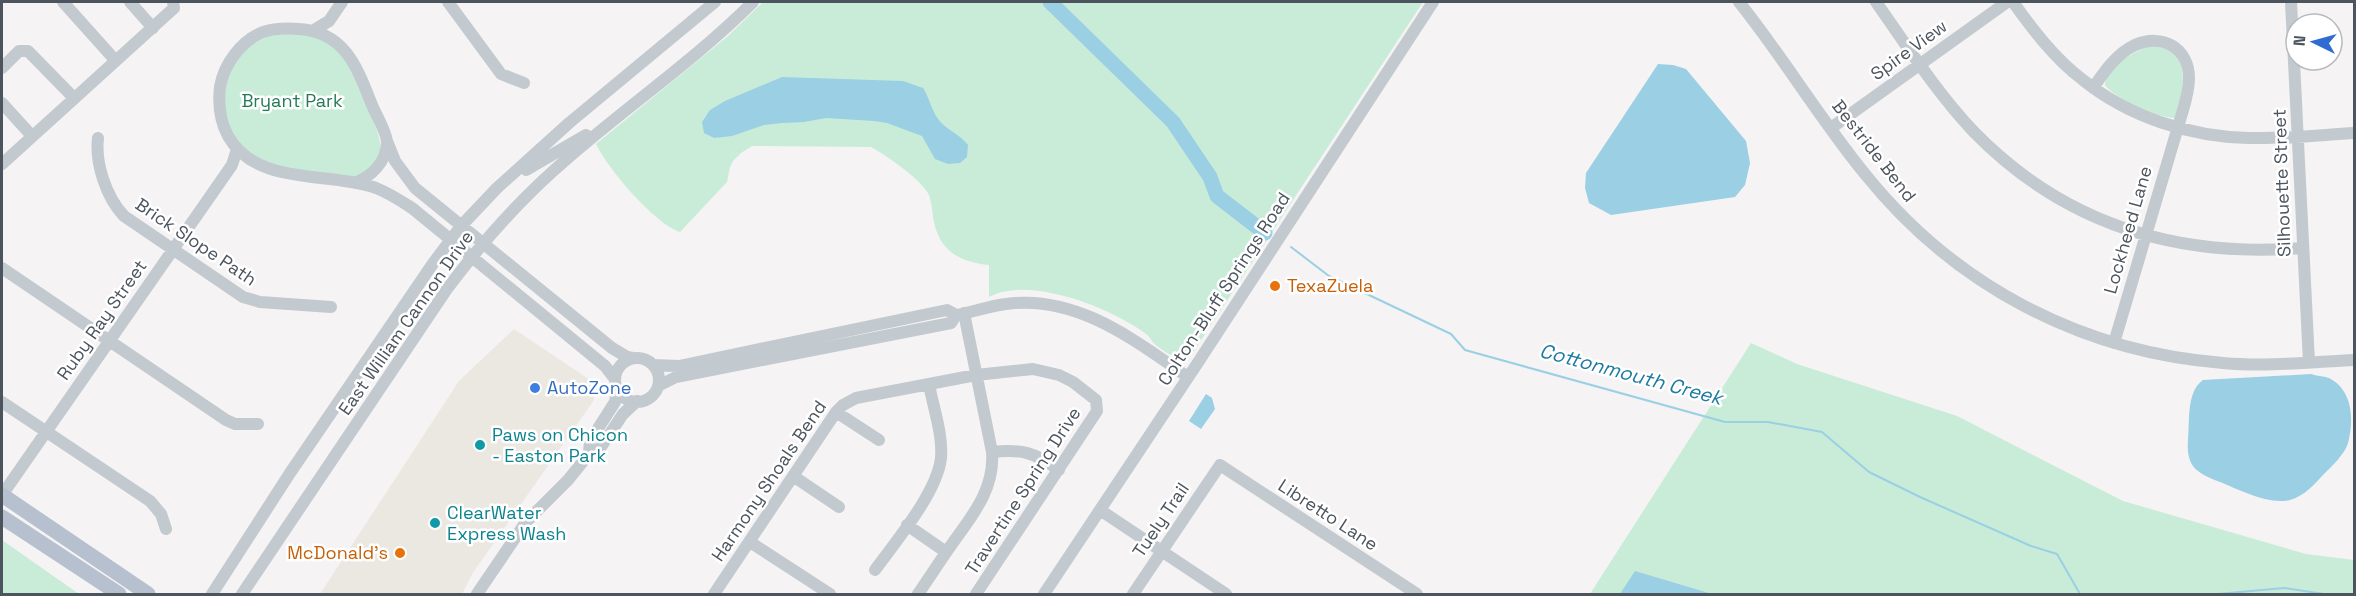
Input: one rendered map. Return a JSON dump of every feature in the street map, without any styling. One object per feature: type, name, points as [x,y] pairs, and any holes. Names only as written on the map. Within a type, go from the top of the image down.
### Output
[{"type":"main road","points":[[2,495],[148,594]]},
{"type":"main road","points":[[2,516],[119,594]]},
{"type":"street","points":[[63,2],[115,60]]},
{"type":"street","points":[[130,2],[153,28]]},
{"type":"street","points":[[2,164],[153,28],[174,8],[173,2]]},
{"type":"street","points":[[314,30],[329,21],[342,2]]},
{"type":"street","points":[[448,2],[501,74],[524,83]]},
{"type":"street","name":"East William Cannon Drive","points":[[213,594],[290,473],[461,225],[497,188],[569,123],[716,2]]},
{"type":"street","name":"East William Cannon Drive","points":[[242,594],[447,289],[482,243],[546,178],[723,30],[753,2]]},
{"type":"street","name":"Colton-Bluff Springs Road","points":[[1044,594],[1433,2]]},
{"type":"street","name":"Bestride Bend","points":[[1740,2],[1864,173],[1890,204],[1950,260],[1994,289],[2045,317],[2078,331],[2114,343],[2172,357],[2224,364],[2355,360]]},
{"type":"street","points":[[1876,2],[1951,106],[1975,132],[2029,180],[2087,213],[2145,235],[2205,248],[2244,250],[2302,248]]},
{"type":"street","name":"Spire View","points":[[1831,128],[2007,2]]},
{"type":"street","points":[[2013,2],[2039,38],[2093,88],[2146,116],[2177,128],[2214,136],[2249,138],[2355,133]]},
{"type":"street","name":"Silhouette Street","points":[[2291,2],[2308,362]]},
{"type":"street","points":[[329,21],[329,37]]},
{"type":"street","points":[[658,386],[659,377],[653,365],[646,360],[627,357],[615,351],[415,188],[395,161],[357,67],[343,48],[329,37],[314,30],[286,28],[260,33],[241,47],[229,62],[221,82],[219,105],[225,130],[237,149],[247,159],[269,169],[376,188],[400,201],[605,366],[626,399],[637,401],[649,398],[658,386],[676,377],[951,322],[960,314]]},
{"type":"street","name":"Lockheed Lane","points":[[2093,88],[2113,61],[2133,46],[2154,40],[2172,44],[2184,57],[2189,78],[2187,97],[2114,343]]},
{"type":"street","points":[[2,68],[19,51],[28,51],[74,98]]},
{"type":"street","points":[[2,103],[32,136]]},
{"type":"street","name":"East William Cannon Drive","points":[[497,188],[635,103]]},
{"type":"street","name":"Brick Slope Path","points":[[98,138],[97,164],[119,211],[231,290],[251,301],[332,307]]},
{"type":"street","points":[[355,183],[371,175],[381,163],[387,141]]},
{"type":"street","name":"Ruby Ray Street","points":[[2,495],[232,165],[237,149]]},
{"type":"street","points":[[232,165],[247,159]]},
{"type":"street","points":[[2,268],[229,422],[258,424]]},
{"type":"street","points":[[653,365],[679,366],[947,310],[960,314],[1006,304],[1024,303],[1053,306],[1083,314],[1120,331],[1188,377]]},
{"type":"street","points":[[918,594],[986,492],[993,469],[992,452],[976,375],[960,314]]},
{"type":"street","points":[[477,594],[533,513],[568,480],[589,453],[590,441],[615,402],[616,384],[622,363],[633,358]]},
{"type":"street","name":"Harmony Shoals Bend","points":[[714,594],[843,405],[856,399],[976,375],[1033,369],[1046,371],[1073,382],[1092,396],[1097,406]]},
{"type":"street","points":[[875,570],[933,484],[940,458],[939,432],[929,384]]},
{"type":"street","points":[[589,453],[599,450],[623,414],[637,401]]},
{"type":"street","points":[[2,402],[150,501],[161,514],[166,529]]},
{"type":"street","name":"Travertine Spring Drive","points":[[976,594],[1095,416],[1097,406]]},
{"type":"street","points":[[837,412],[879,440]]},
{"type":"street","points":[[992,452],[1022,450],[1040,457],[1059,470]]},
{"type":"street","name":"Tuely Trail","points":[[1133,594],[1220,465]]},
{"type":"street","name":"Libretto Lane","points":[[1220,465],[1417,594]]},
{"type":"street","points":[[793,476],[839,507]]},
{"type":"street","points":[[1100,510],[1226,594]]},
{"type":"street","points":[[907,525],[946,552]]},
{"type":"street","points":[[750,542],[830,594]]},
{"type":"shaded area","points":[[514,329],[593,382],[594,400],[472,574],[462,594],[320,594],[459,381]]},
{"type":"green space","points":[[763,2],[1423,2],[1190,357],[1183,360],[1162,350],[1147,335],[1115,315],[1077,300],[1057,294],[1019,290],[1000,292],[989,297],[989,265],[965,260],[945,247],[935,227],[929,195],[925,189],[903,168],[871,147],[752,146],[733,161],[727,182],[680,232],[669,227],[645,207],[621,180],[596,144],[728,36]]},
{"type":"green space","name":"Bryant Park","points":[[303,32],[323,39],[340,52],[356,79],[372,115],[381,145],[381,154],[376,163],[350,180],[277,167],[241,149],[226,120],[223,96],[227,74],[243,50],[268,36]]},
{"type":"green space","points":[[2149,46],[2169,51],[2175,55],[2182,68],[2181,96],[2174,118],[2137,106],[2118,96],[2105,85],[2115,66]]},
{"type":"green space","points":[[1751,343],[1797,364],[1957,416],[2123,501],[2306,554],[2354,560],[2354,594],[1590,594]]},
{"type":"green space","points":[[2,540],[79,594],[2,594]]},
{"type":"water","points":[[1658,64],[1686,69],[1746,141],[1750,163],[1745,185],[1735,197],[1611,215],[1589,203],[1585,188],[1586,173]]},
{"type":"water","points":[[782,77],[903,81],[923,88],[938,119],[968,145],[967,157],[960,163],[948,164],[935,159],[922,136],[887,123],[874,121],[826,118],[764,125],[732,136],[714,138],[704,133],[702,122],[710,110],[725,101]]},
{"type":"water","points":[[2311,374],[2329,378],[2343,390],[2350,406],[2351,425],[2344,452],[2300,496],[2281,501],[2254,496],[2212,479],[2199,472],[2191,463],[2188,449],[2191,399],[2203,380]]},
{"type":"water","points":[[1206,394],[1212,398],[1215,409],[1201,429],[1189,421]]},
{"type":"water","points":[[1635,571],[1712,594],[1620,594]]},
{"type":"waterway","name":"Cottonmouth Creek","points":[[1050,2],[1173,122],[1210,177],[1217,196],[1265,233]]},
{"type":"waterway","name":"Cottonmouth Creek","points":[[1291,247],[1329,276],[1451,334],[1465,350],[1725,422],[1768,422],[1822,432],[1869,472],[2031,546],[2057,554],[2080,594]]},
{"type":"waterway","points":[[2218,594],[2284,588],[2324,594]]},
{"type":"place","name":"TexaZuela","points":[[1275,286]]},
{"type":"place","name":"AutoZone","points":[[535,388]]},
{"type":"place","name":"Paws on Chicon - Easton Park","points":[[480,445]]},
{"type":"place","name":"ClearWater Express Wash","points":[[435,523]]},
{"type":"place","name":"McDonald's","points":[[400,553]]}]
